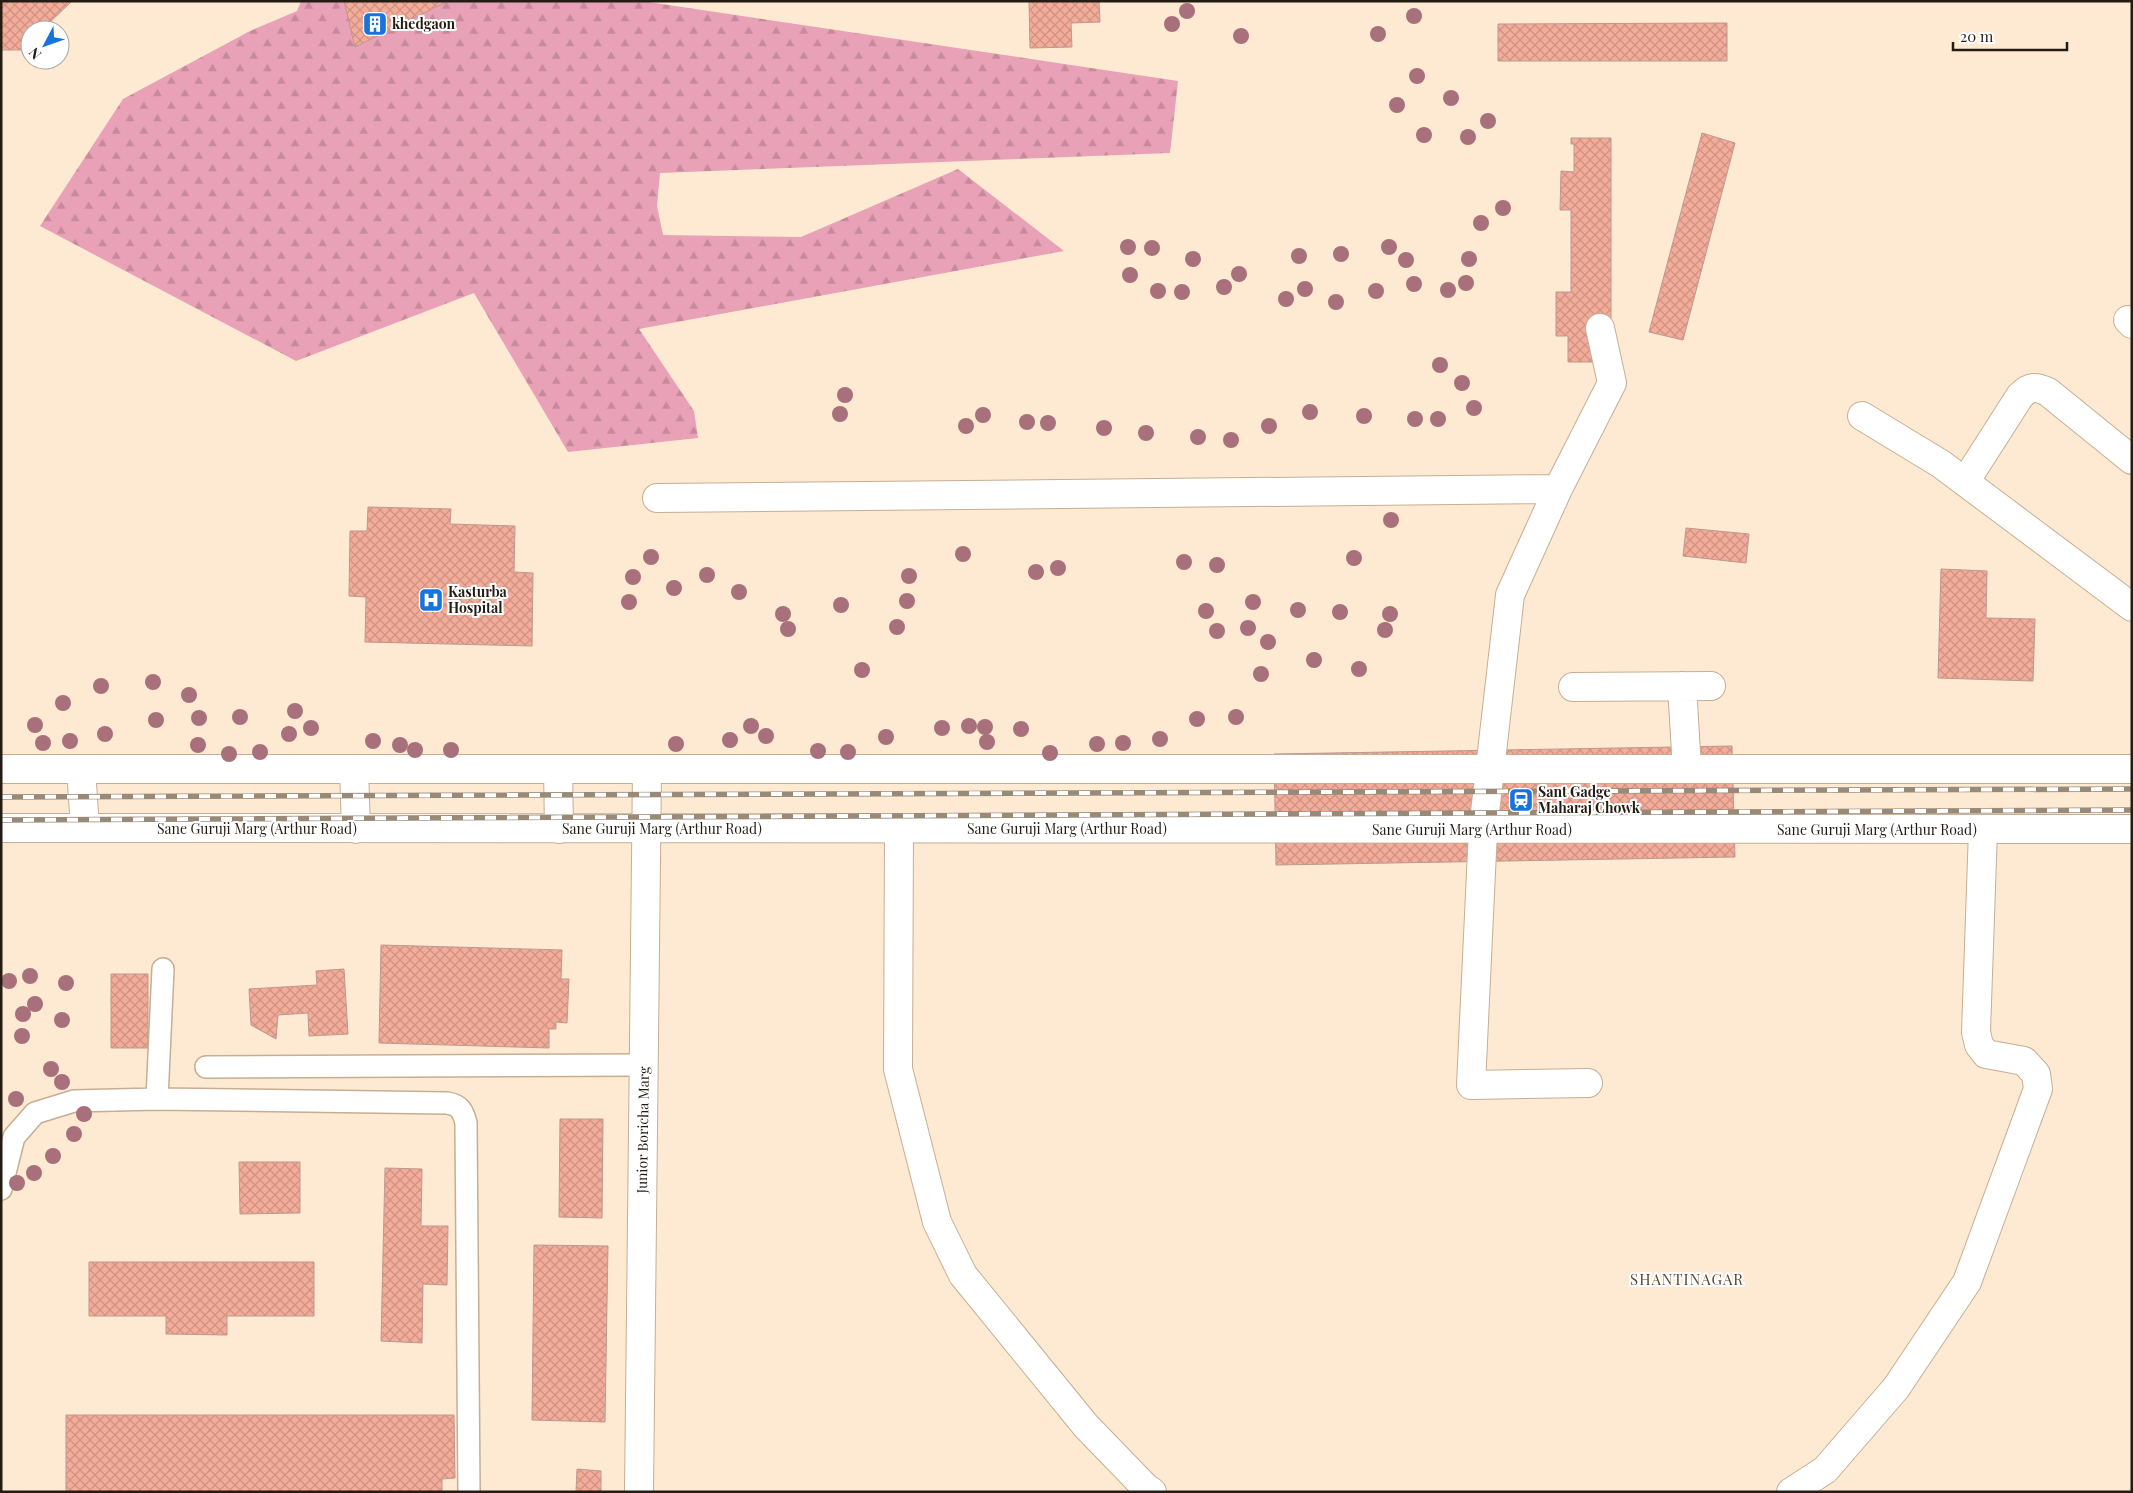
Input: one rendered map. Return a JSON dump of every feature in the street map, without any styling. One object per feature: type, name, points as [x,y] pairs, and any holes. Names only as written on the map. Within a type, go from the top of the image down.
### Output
[{"type":"street","points":[[1588,1084],[1471,1085],[1483,830],[1510,595],[1558,489],[1612,383],[1600,328]]},
{"type":"street","points":[[1965,482],[2020,396],[2026,389],[2037,386],[2048,392],[2132,460]]},
{"type":"street","points":[[1862,416],[1920,450],[2132,607]]},
{"type":"street","points":[[657,498],[1558,489]]},
{"type":"street","points":[[1682,686],[1687,769]]},
{"type":"street","points":[[1574,687],[1711,686]]},
{"type":"street","name":"Junior Boricha Marg","points":[[639,1492],[648,829],[647,768]]},
{"type":"street","points":[[1,769],[2132,769]]},
{"type":"street","points":[[81,769],[85,828]]},
{"type":"street","points":[[354,769],[356,829]]},
{"type":"street","points":[[558,769],[559,829]]},
{"type":"street","name":"Sane Guruji Marg (Arthur Road)","points":[[1,828],[2132,830]]},
{"type":"street","points":[[899,829],[898,1068],[937,1222],[963,1275],[1086,1426],[1152,1492]]},
{"type":"street","points":[[1791,1492],[1824,1470],[1896,1388],[1966,1282],[2038,1089],[2036,1074],[2024,1061],[1986,1054],[1979,1044],[1976,1032],[1983,830]]},
{"type":"lane","points":[[157,1099],[163,969]]},
{"type":"lane","points":[[206,1067],[644,1065]]},
{"type":"lane","points":[[1,1189],[14,1137],[35,1113],[74,1100],[157,1099],[447,1103],[457,1105],[463,1112],[466,1122],[469,1492]]},
{"type":"green space","points":[[301,1],[642,1],[1178,81],[1170,153],[660,173],[657,206],[663,235],[801,237],[958,169],[1064,251],[639,329],[694,411],[698,438],[568,452],[474,293],[296,361],[40,226],[123,99],[250,31],[297,11]]},
{"type":"building","points":[[1,1],[72,1],[52,20],[20,20],[20,50],[1,50]]},
{"type":"building","name":"khedgaon","points":[[344,1],[448,1],[355,47]]},
{"type":"building","points":[[1029,1],[1099,1],[1100,22],[1071,23],[1072,47],[1030,48]]},
{"type":"building","points":[[1727,23],[1727,61],[1498,61],[1498,24]]},
{"type":"building","points":[[1702,133],[1735,143],[1683,340],[1649,332]]},
{"type":"building","points":[[1571,138],[1611,138],[1611,362],[1568,362],[1568,336],[1556,336],[1556,292],[1571,292],[1571,210],[1560,210],[1561,171],[1574,172],[1574,144],[1571,144]]},
{"type":"building","points":[[368,507],[451,509],[450,524],[515,526],[514,572],[533,573],[532,646],[365,642],[366,597],[349,596],[350,531],[367,531]]},
{"type":"building","points":[[1686,528],[1749,534],[1746,563],[1683,556]]},
{"type":"building","points":[[1941,569],[1987,571],[1986,618],[2035,619],[2033,681],[1938,678]]},
{"type":"building","points":[[1732,746],[1735,857],[1276,865],[1274,754]]},
{"type":"building","points":[[381,945],[562,950],[561,979],[569,979],[567,1023],[556,1022],[556,1029],[549,1029],[549,1048],[379,1043]]},
{"type":"building","points":[[344,969],[348,1034],[309,1036],[308,1013],[278,1015],[276,1039],[251,1025],[249,989],[317,985],[316,971]]},
{"type":"building","points":[[111,974],[148,974],[148,1048],[111,1048]]},
{"type":"building","points":[[560,1119],[603,1119],[602,1218],[559,1217]]},
{"type":"building","points":[[239,1162],[300,1162],[300,1213],[240,1214]]},
{"type":"building","points":[[385,1168],[422,1169],[421,1226],[448,1226],[447,1285],[423,1284],[422,1343],[381,1341]]},
{"type":"building","points":[[534,1245],[608,1246],[605,1422],[532,1420]]},
{"type":"building","points":[[89,1262],[314,1262],[314,1316],[227,1316],[227,1335],[166,1334],[166,1316],[89,1316]]},
{"type":"building","points":[[66,1415],[454,1415],[455,1478],[442,1479],[442,1492],[66,1492]]},
{"type":"building","points":[[577,1469],[601,1471],[601,1492],[576,1492]]},
{"type":"railway","points":[[1,797],[2132,789]]},
{"type":"railway","points":[[1,820],[2132,810]]},
{"type":"place","name":"khedgaon","points":[[375,24]]},
{"type":"place","name":"Kasturba Hospital","points":[[431,600]]},
{"type":"place","name":"Sant Gadge Maharaj Chowk","points":[[1521,800]]},
{"type":"district","name":"SHANTINAGAR","points":[[1687,1280]]}]
